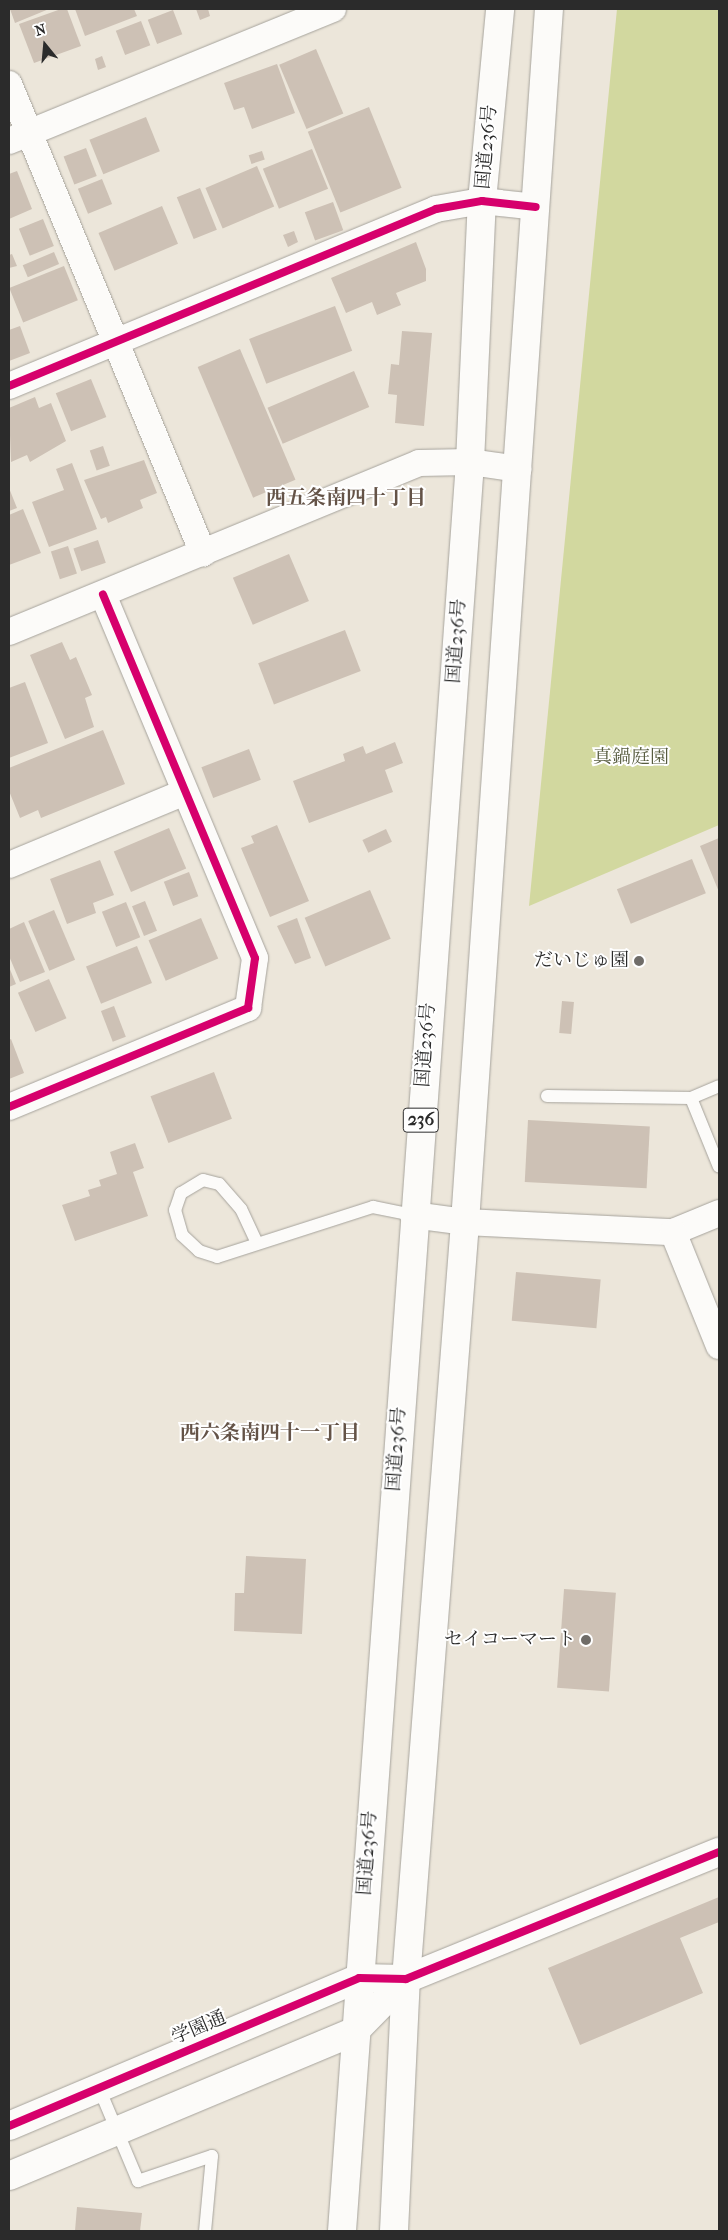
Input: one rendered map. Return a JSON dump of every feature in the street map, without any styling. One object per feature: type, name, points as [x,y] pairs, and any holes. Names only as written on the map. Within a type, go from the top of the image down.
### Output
[{"type":"main road","name":"国道236号","points":[[342,2231],[414,1215],[470,462],[482,201],[500,9]]},
{"type":"main road","points":[[394,2231],[406,1979],[465,1222],[536,207],[548,9]]},
{"type":"main road","points":[[9,2176],[118,2132],[355,2031],[406,1979],[719,1852]]},
{"type":"main road","name":"学園通","points":[[9,2126],[359,1978],[406,1979]]},
{"type":"street","points":[[19,137],[333,9]]},
{"type":"street","points":[[9,84],[19,137],[115,342],[203,553]]},
{"type":"street","points":[[9,386],[436,209],[482,201],[536,207]]},
{"type":"street","points":[[9,632],[419,463],[470,462],[518,469]]},
{"type":"street","points":[[9,1107],[248,1008],[255,958],[183,793],[102,594]]},
{"type":"street","points":[[9,865],[183,793]]},
{"type":"street","points":[[414,1215],[465,1222],[673,1232],[719,1213]]},
{"type":"street","points":[[673,1232],[719,1346]]},
{"type":"lane","points":[[547,1096],[691,1098],[719,1086]]},
{"type":"lane","points":[[691,1098],[719,1167]]},
{"type":"lane","points":[[256,1241],[241,1209],[219,1184],[202,1180],[181,1193],[175,1210],[182,1235],[199,1251],[217,1256],[256,1241],[373,1207],[414,1215]]},
{"type":"lane","points":[[99,2088],[138,2181],[212,2156],[205,2231]]},
{"type":"green space","name":"真鍋庭園","points":[[617,9],[719,9],[719,825],[529,906]]},
{"type":"building","points":[[10,9],[49,9],[15,23]]},
{"type":"building","points":[[61,9],[67,9],[81,46],[34,63],[19,24]]},
{"type":"building","points":[[75,9],[134,9],[137,16],[85,36]]},
{"type":"building","points":[[196,9],[208,9],[210,16],[200,20]]},
{"type":"building","points":[[173,10],[182,34],[157,44],[148,20]]},
{"type":"building","points":[[141,21],[150,45],[125,55],[116,31]]},
{"type":"building","points":[[316,49],[343,113],[307,129],[279,65]]},
{"type":"building","points":[[102,56],[106,67],[98,70],[95,59]]},
{"type":"building","points":[[277,64],[295,113],[252,129],[244,107],[234,110],[224,83]]},
{"type":"building","points":[[369,107],[402,188],[340,212],[308,132]]},
{"type":"building","points":[[146,117],[160,151],[103,174],[89,140]]},
{"type":"building","points":[[86,148],[97,176],[74,185],[64,157]]},
{"type":"building","points":[[312,149],[328,189],[279,209],[263,169]]},
{"type":"building","points":[[262,151],[265,160],[251,164],[249,155]]},
{"type":"building","points":[[257,166],[274,207],[223,228],[205,188]]},
{"type":"building","points":[[17,171],[32,209],[9,219],[9,174]]},
{"type":"building","points":[[102,179],[112,204],[88,214],[78,189]]},
{"type":"building","points":[[200,188],[217,230],[194,239],[177,197]]},
{"type":"building","points":[[333,202],[343,230],[315,240],[305,212]]},
{"type":"building","points":[[162,206],[178,244],[115,271],[98,233]]},
{"type":"building","points":[[43,219],[54,246],[30,256],[19,229]]},
{"type":"building","points":[[294,231],[298,242],[288,247],[283,235]]},
{"type":"building","points":[[416,242],[426,269],[426,281],[396,293],[401,305],[377,315],[372,302],[346,313],[331,278]]},
{"type":"building","points":[[54,252],[59,264],[28,277],[23,265]]},
{"type":"building","points":[[12,254],[17,266],[9,268],[9,255]]},
{"type":"building","points":[[64,266],[78,300],[23,322],[9,288]]},
{"type":"building","points":[[335,306],[352,351],[266,384],[249,339]]},
{"type":"building","points":[[20,326],[30,353],[9,361],[9,330]]},
{"type":"building","points":[[402,331],[432,333],[424,426],[395,423],[397,395],[388,394],[391,364],[399,365]]},
{"type":"building","points":[[240,349],[295,480],[253,498],[198,367]]},
{"type":"building","points":[[354,371],[369,407],[283,444],[267,408]]},
{"type":"building","points":[[91,379],[106,417],[71,431],[56,393]]},
{"type":"building","points":[[35,397],[39,408],[51,403],[66,441],[30,462],[27,455],[11,462],[9,408]]},
{"type":"building","points":[[103,446],[110,466],[97,470],[90,451]]},
{"type":"building","points":[[144,460],[157,493],[140,500],[143,508],[108,523],[106,517],[101,519],[84,480]]},
{"type":"building","points":[[72,463],[97,529],[49,547],[32,502],[64,490],[56,469]]},
{"type":"building","points":[[9,488],[17,508],[9,511]]},
{"type":"building","points":[[23,509],[41,553],[9,565],[9,515]]},
{"type":"building","points":[[98,540],[106,563],[81,571],[73,548]]},
{"type":"building","points":[[68,546],[77,574],[60,579],[51,552]]},
{"type":"building","points":[[289,554],[309,601],[253,625],[233,578]]},
{"type":"building","points":[[345,630],[361,671],[274,704],[258,663]]},
{"type":"building","points":[[62,642],[70,660],[76,657],[92,695],[85,698],[94,727],[65,739],[30,655]]},
{"type":"building","points":[[25,682],[48,743],[9,758],[9,688]]},
{"type":"building","points":[[103,730],[125,784],[41,818],[38,810],[20,818],[9,791],[9,768]]},
{"type":"building","points":[[395,742],[403,763],[385,770],[393,792],[309,823],[293,781],[345,761],[343,754],[363,746],[366,754]]},
{"type":"building","points":[[249,749],[261,780],[213,798],[201,767]]},
{"type":"building","points":[[277,825],[309,901],[270,917],[241,848],[254,843],[251,836]]},
{"type":"building","points":[[169,828],[186,869],[131,892],[114,851]]},
{"type":"building","points":[[386,829],[392,842],[368,853],[362,840]]},
{"type":"building","points":[[719,838],[719,892],[700,846]]},
{"type":"building","points":[[692,859],[706,893],[631,924],[617,889]]},
{"type":"building","points":[[100,860],[114,895],[93,903],[96,913],[67,924],[50,879]]},
{"type":"building","points":[[189,872],[198,896],[173,906],[164,882]]},
{"type":"building","points":[[370,890],[391,939],[325,967],[305,918]]},
{"type":"building","points":[[145,901],[157,931],[144,936],[132,906]]},
{"type":"building","points":[[126,902],[140,937],[116,947],[102,912]]},
{"type":"building","points":[[54,910],[75,960],[49,971],[28,921]]},
{"type":"building","points":[[201,918],[218,959],[166,981],[149,940]]},
{"type":"building","points":[[297,918],[311,958],[295,964],[277,926]]},
{"type":"building","points":[[24,922],[45,972],[20,982],[9,956],[9,929]]},
{"type":"building","points":[[137,946],[152,983],[101,1004],[86,967]]},
{"type":"building","points":[[9,967],[16,984],[9,987]]},
{"type":"building","points":[[49,979],[66,1018],[35,1032],[18,993]]},
{"type":"building","points":[[562,1001],[574,1002],[571,1034],[559,1033]]},
{"type":"building","points":[[114,1006],[126,1037],[113,1042],[101,1011]]},
{"type":"building","points":[[11,1039],[24,1073],[9,1079],[9,1040]]},
{"type":"building","points":[[214,1072],[232,1119],[168,1143],[151,1096]]},
{"type":"building","points":[[528,1120],[650,1126],[647,1188],[525,1182]]},
{"type":"building","points":[[135,1143],[144,1168],[133,1172],[148,1216],[75,1241],[62,1205],[90,1196],[88,1190],[101,1186],[99,1180],[117,1174],[110,1152]]},
{"type":"building","points":[[516,1272],[601,1279],[596,1328],[512,1321]]},
{"type":"building","points":[[246,1556],[306,1559],[302,1634],[234,1631],[235,1593],[244,1593]]},
{"type":"building","name":"セイコーマート","points":[[564,1589],[616,1593],[609,1691],[557,1688]]},
{"type":"building","points":[[719,1897],[719,1922],[680,1938],[703,1993],[580,2045],[548,1968]]},
{"type":"building","points":[[77,2207],[142,2213],[140,2231],[75,2231]]},
{"type":"cycle path","points":[[9,386],[436,209],[482,201],[536,207]]},
{"type":"cycle path","points":[[9,1107],[248,1008],[255,958],[103,594]]},
{"type":"cycle path","points":[[9,2126],[359,1978],[406,1979],[719,1852]]},
{"type":"place","name":"だいじゅ園","points":[[639,961]]},
{"type":"place","name":"セイコーマート","points":[[586,1640]]},
{"type":"district","name":"西五条南四十丁目","points":[[346,497]]},
{"type":"district","name":"西六条南四十一丁目","points":[[270,1432]]}]
